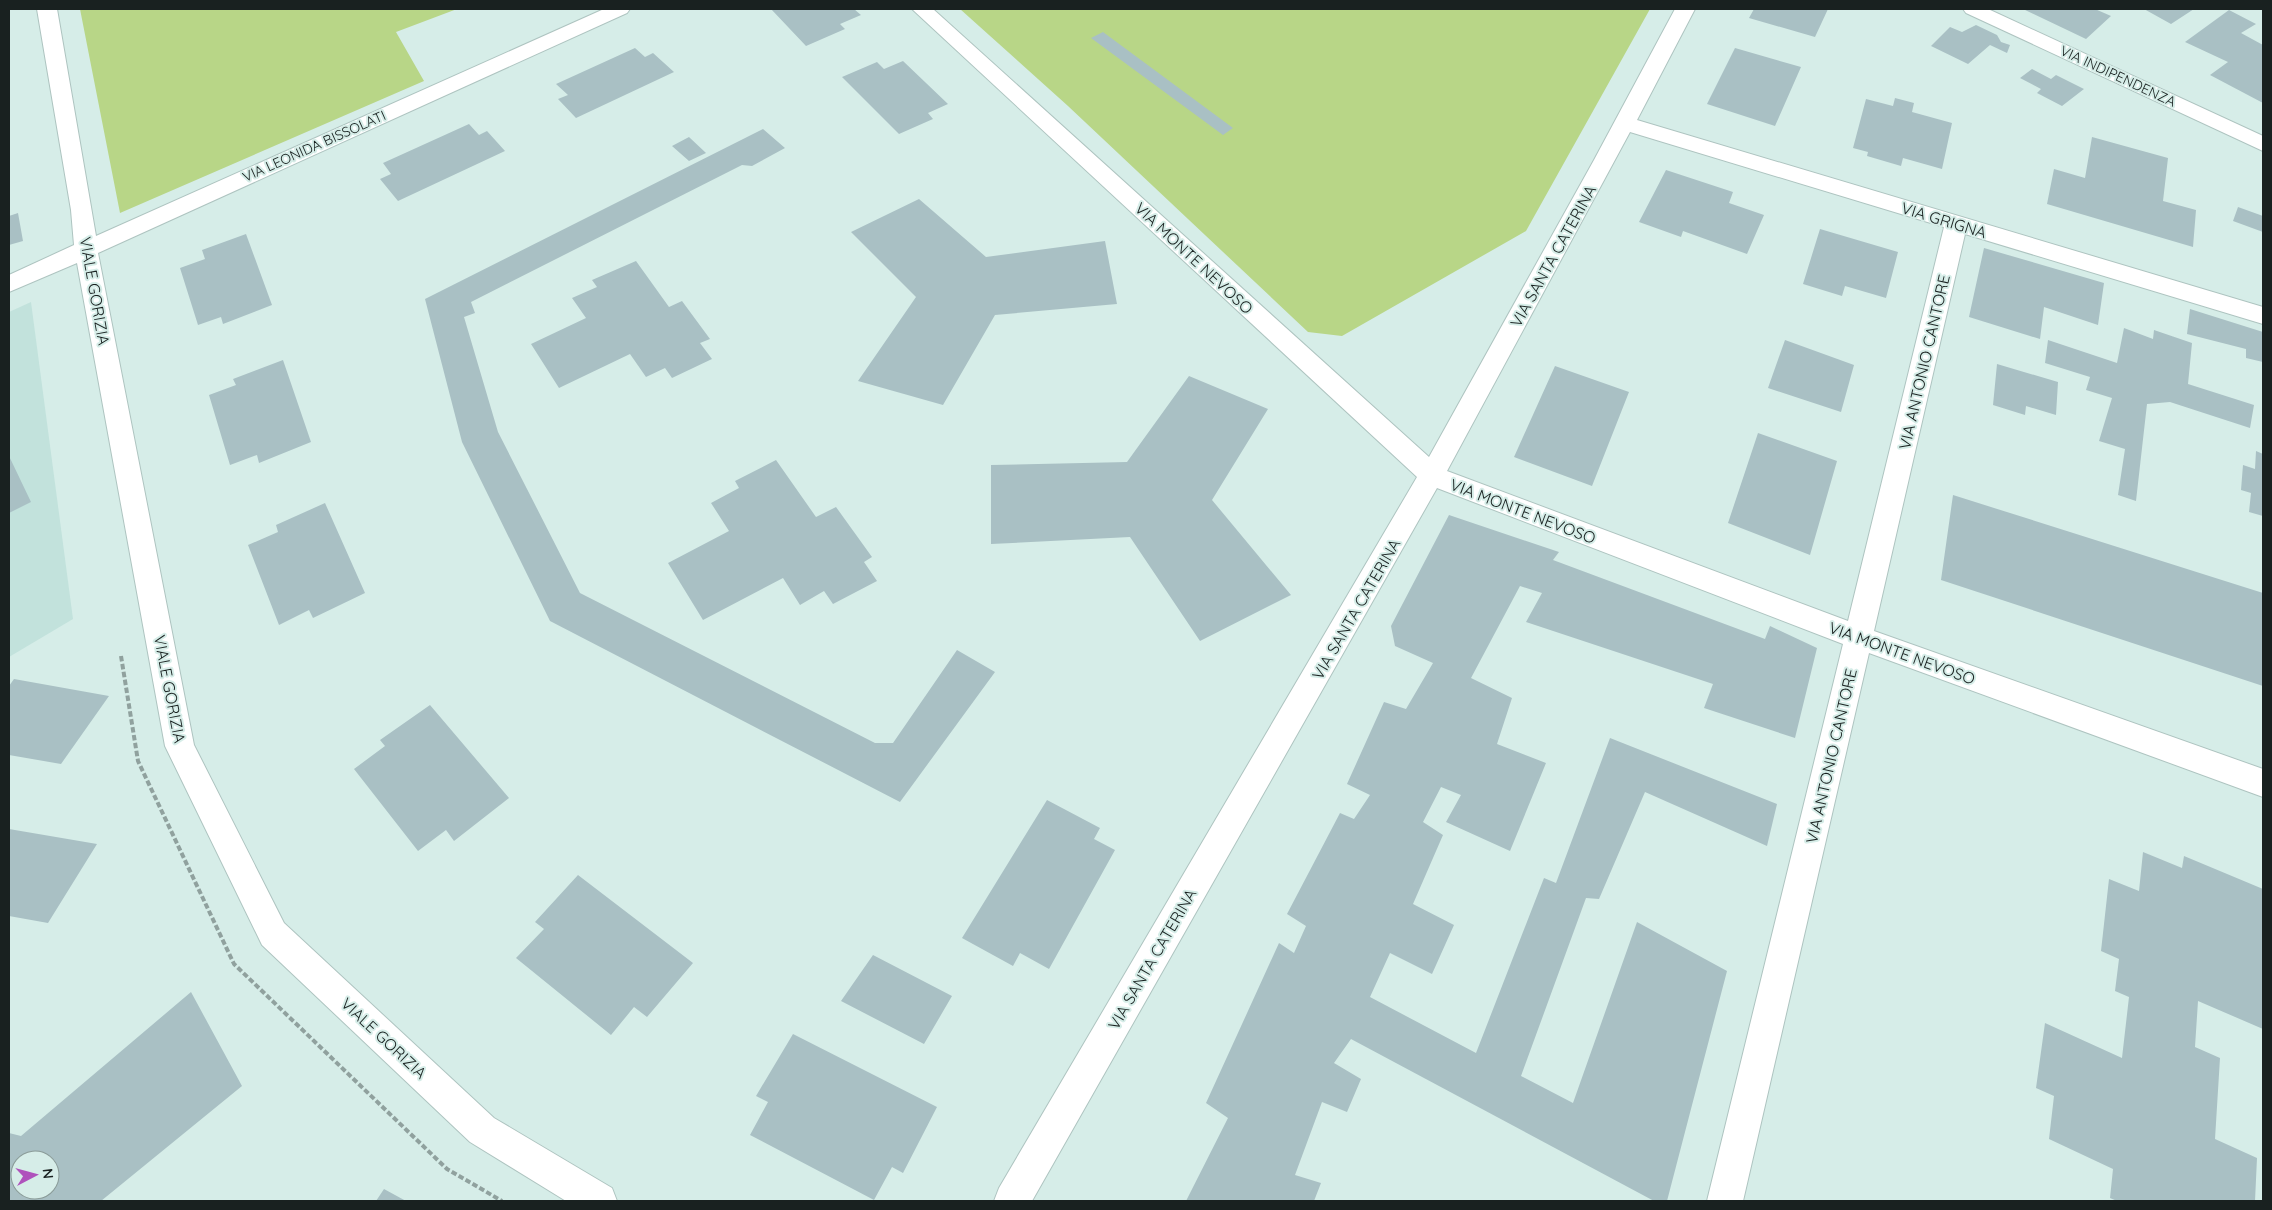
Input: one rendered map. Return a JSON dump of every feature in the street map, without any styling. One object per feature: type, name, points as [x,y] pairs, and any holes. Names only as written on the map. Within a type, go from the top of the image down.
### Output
[{"type":"street","name":"VIALE GORIZIA","points":[[47,9],[82,210],[86,248],[180,746],[273,934],[482,1130],[599,1201]]},
{"type":"street","name":"VIA LEONIDA BISSOLATI","points":[[9,284],[620,9]]},
{"type":"street","name":"VIA MONTE NEVOSO","points":[[922,9],[1433,476],[1860,638],[2263,783]]},
{"type":"street","name":"VIA SANTA CATERINA","points":[[1012,1201],[1433,476],[1626,124],[1685,9]]},
{"type":"street","name":"VIA INDIPENDENZA","points":[[1973,9],[2263,144]]},
{"type":"street","name":"VIA GRIGNA","points":[[1626,124],[2263,315]]},
{"type":"street","name":"VIA ANTONIO CANTORE","points":[[1725,1201],[1860,638],[1956,224]]},
{"type":"shaded area","points":[[31,302],[73,619],[9,657],[9,312]]},
{"type":"green space","points":[[80,9],[457,9],[396,32],[424,81],[120,213]]},
{"type":"green space","points":[[960,9],[1650,9],[1526,231],[1342,336],[1308,332],[1068,106]]},
{"type":"building","points":[[771,9],[854,9],[861,15],[840,24],[845,29],[806,46]]},
{"type":"building","points":[[1754,9],[1828,9],[1815,37],[1749,18]]},
{"type":"building","points":[[2023,9],[2095,9],[2111,16],[2086,39]]},
{"type":"building","points":[[2144,9],[2194,9],[2171,24]]},
{"type":"building","points":[[2229,10],[2256,24],[2241,33],[2263,45],[2263,103],[2210,75],[2228,62],[2185,42]]},
{"type":"building","points":[[1976,25],[1997,35],[2001,42],[2010,45],[2007,53],[1990,45],[1968,64],[1931,46],[1950,27],[1962,32]]},
{"type":"building","points":[[1103,32],[1233,128],[1223,135],[1091,38]]},
{"type":"building","points":[[635,48],[645,57],[653,53],[674,72],[576,118],[558,99],[568,95],[556,84]]},
{"type":"building","points":[[1735,48],[1801,67],[1775,126],[1707,104]]},
{"type":"building","points":[[903,61],[948,104],[928,113],[933,119],[899,134],[842,77],[877,62],[884,69]]},
{"type":"building","points":[[2032,69],[2051,79],[2056,75],[2084,89],[2062,106],[2037,93],[2041,89],[2020,78]]},
{"type":"building","points":[[1895,98],[1914,103],[1912,112],[1952,123],[1942,169],[1903,158],[1901,166],[1867,156],[1868,152],[1853,148],[1866,99],[1893,106]]},
{"type":"building","points":[[469,124],[479,135],[487,131],[505,151],[398,201],[380,179],[391,174],[383,163]]},
{"type":"building","points":[[763,129],[785,148],[752,166],[742,165],[471,302],[475,313],[464,317],[498,432],[580,593],[875,743],[893,743],[957,650],[995,672],[900,802],[550,621],[462,442],[425,299]]},
{"type":"building","points":[[689,137],[706,153],[689,161],[672,146]]},
{"type":"building","points":[[2092,137],[2168,158],[2163,201],[2196,210],[2193,247],[2047,204],[2054,169],[2085,178]]},
{"type":"building","points":[[1666,170],[1733,192],[1729,203],[1764,215],[1747,254],[1683,231],[1681,237],[1639,222]]},
{"type":"building","points":[[919,199],[986,257],[1105,241],[1117,304],[995,315],[943,405],[858,381],[916,297],[851,232]]},
{"type":"building","points":[[2238,207],[2263,216],[2263,232],[2233,221]]},
{"type":"building","points":[[18,213],[23,241],[9,245],[9,216]]},
{"type":"building","points":[[1820,229],[1898,252],[1886,298],[1845,286],[1842,296],[1803,284]]},
{"type":"building","points":[[246,234],[272,305],[223,324],[221,317],[198,325],[180,268],[205,259],[202,250]]},
{"type":"building","points":[[1984,248],[2104,283],[2098,325],[2044,307],[2040,339],[1969,317]]},
{"type":"building","points":[[636,261],[669,307],[682,301],[710,339],[700,343],[712,359],[672,378],[665,368],[646,377],[630,354],[559,388],[531,344],[586,318],[572,298],[597,287],[592,280]]},
{"type":"building","points":[[2190,309],[2263,332],[2263,362],[2246,358],[2246,349],[2187,334]]},
{"type":"building","points":[[2124,328],[2153,339],[2154,330],[2192,343],[2188,384],[2254,405],[2250,428],[2170,402],[2147,404],[2136,501],[2118,495],[2125,449],[2099,441],[2112,398],[2086,390],[2090,377],[2045,363],[2048,340],[2117,363]]},
{"type":"building","points":[[1785,340],[1854,365],[1841,412],[1768,388]]},
{"type":"building","points":[[283,360],[311,442],[259,463],[257,455],[230,465],[209,395],[236,385],[233,379]]},
{"type":"building","points":[[1997,364],[2058,382],[2056,415],[2026,406],[2025,415],[1993,405]]},
{"type":"building","points":[[1555,366],[1629,392],[1592,486],[1514,457]]},
{"type":"building","points":[[1189,376],[1268,409],[1212,500],[1291,595],[1200,641],[1130,537],[991,544],[991,465],[1127,462]]},
{"type":"building","points":[[1758,433],[1837,461],[1810,555],[1728,523]]},
{"type":"building","points":[[2256,451],[2263,454],[2263,516],[2249,512],[2251,493],[2241,490],[2243,465],[2255,469]]},
{"type":"building","points":[[9,456],[31,502],[9,513]]},
{"type":"building","points":[[776,460],[816,517],[836,507],[872,557],[864,562],[877,581],[833,604],[824,591],[800,605],[783,578],[703,620],[668,563],[729,531],[711,503],[739,488],[735,481]]},
{"type":"building","points":[[1953,495],[2263,593],[2263,686],[1941,580]]},
{"type":"building","points":[[325,503],[365,593],[313,618],[309,610],[279,625],[248,545],[278,532],[276,525]]},
{"type":"building","points":[[1449,515],[1559,552],[1553,560],[1765,639],[1770,626],[1817,648],[1795,738],[1704,708],[1713,684],[1526,622],[1542,593],[1520,586],[1471,678],[1512,698],[1497,744],[1546,763],[1510,851],[1446,822],[1461,795],[1441,787],[1423,822],[1443,835],[1413,904],[1454,925],[1432,974],[1390,953],[1370,997],[1476,1053],[1544,878],[1556,883],[1610,738],[1777,804],[1767,846],[1645,792],[1599,899],[1586,898],[1521,1076],[1573,1103],[1637,922],[1727,971],[1667,1201],[1654,1201],[1351,1039],[1334,1063],[1361,1079],[1347,1112],[1322,1102],[1295,1175],[1321,1183],[1314,1201],[1186,1201],[1228,1118],[1206,1103],[1279,943],[1294,953],[1306,926],[1287,914],[1340,813],[1354,819],[1370,795],[1347,784],[1384,702],[1406,709],[1433,663],[1395,646],[1391,626]]},
{"type":"building","points":[[14,679],[109,696],[61,764],[9,755],[9,686]]},
{"type":"building","points":[[430,705],[509,798],[454,841],[446,830],[418,851],[354,769],[385,746],[380,740]]},
{"type":"building","points":[[1047,800],[1100,828],[1094,839],[1115,850],[1049,969],[1020,953],[1013,966],[962,938]]},
{"type":"building","points":[[9,829],[97,844],[48,923],[9,916]]},
{"type":"building","points":[[2143,852],[2182,868],[2184,856],[2263,889],[2263,1029],[2198,1001],[2195,1047],[2220,1058],[2215,1139],[2257,1158],[2255,1201],[2117,1201],[2110,1198],[2113,1169],[2049,1139],[2054,1096],[2036,1088],[2045,1023],[2122,1058],[2129,997],[2115,991],[2119,959],[2101,951],[2109,879],[2139,891]]},
{"type":"building","points":[[578,875],[693,963],[647,1017],[634,1007],[611,1035],[516,958],[544,929],[535,922]]},
{"type":"building","points":[[873,955],[952,996],[924,1044],[841,1001]]},
{"type":"building","points":[[191,992],[242,1086],[101,1201],[9,1201],[9,1133],[21,1136]]},
{"type":"building","points":[[793,1034],[937,1107],[903,1173],[892,1167],[874,1200],[750,1135],[768,1102],[756,1096]]},
{"type":"building","points":[[384,1189],[406,1201],[376,1201]]}]
